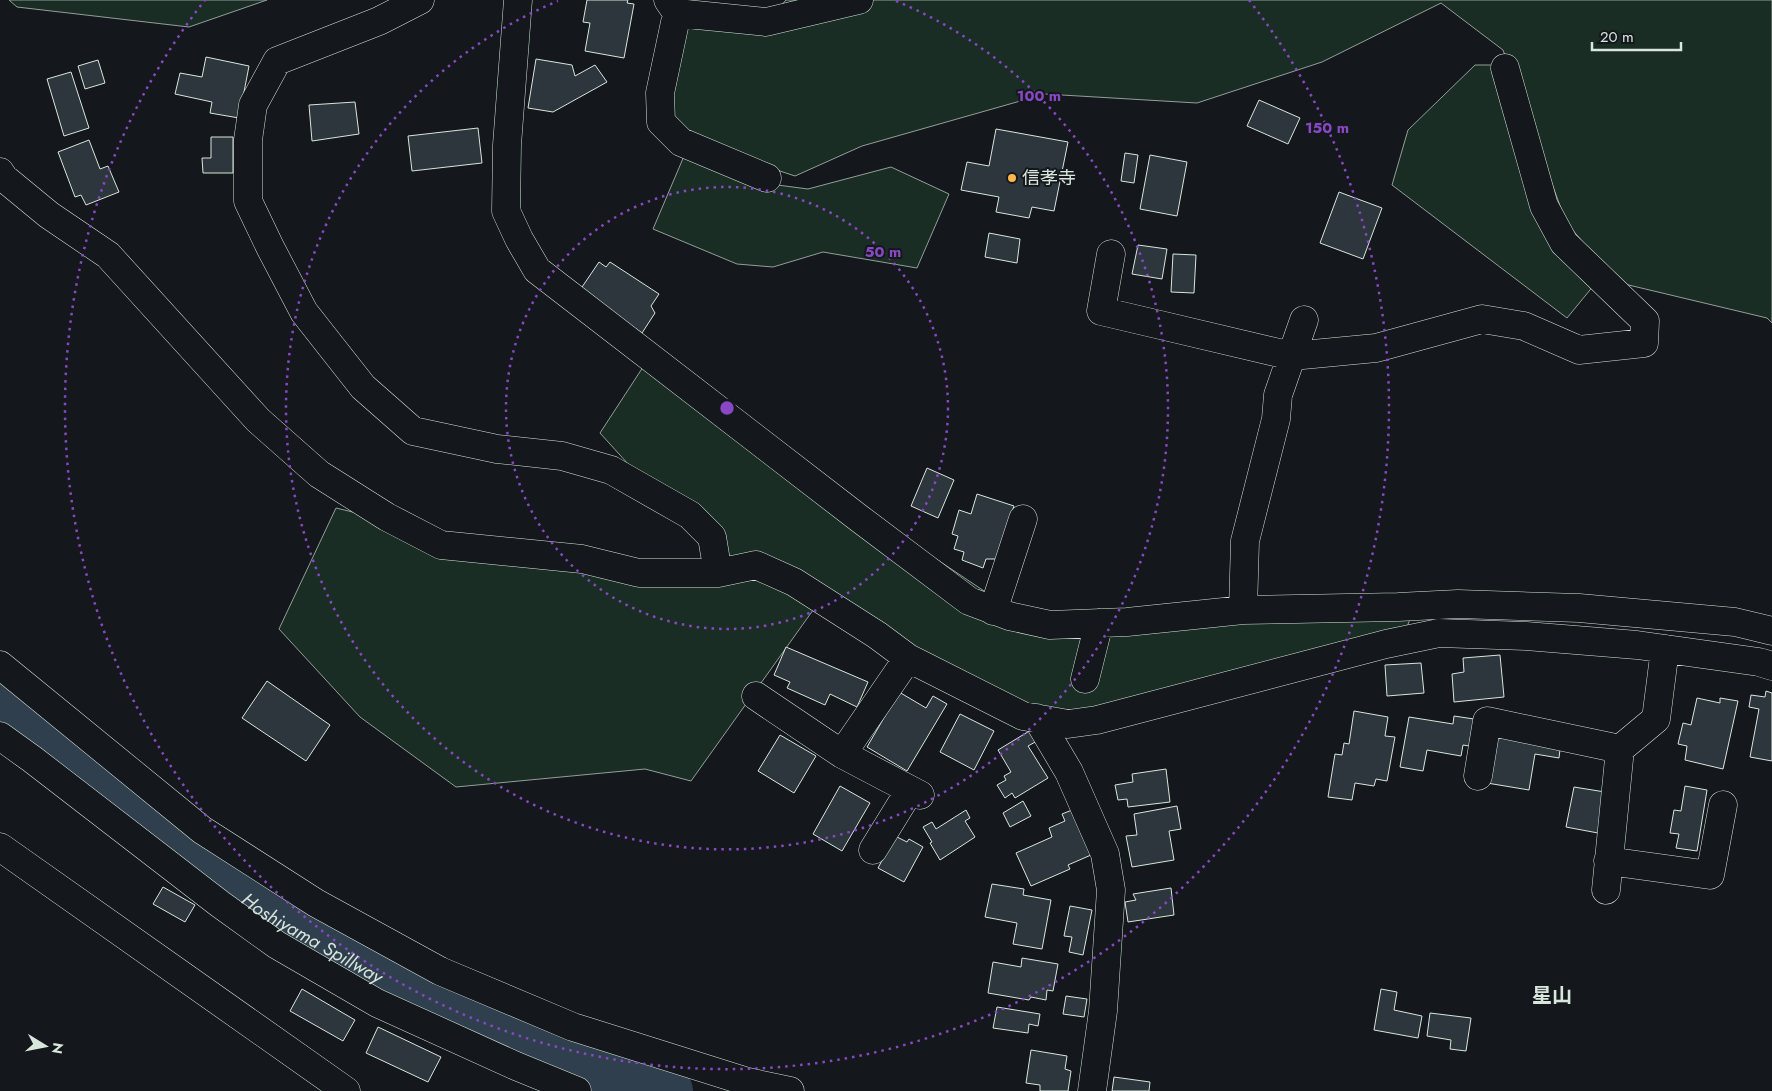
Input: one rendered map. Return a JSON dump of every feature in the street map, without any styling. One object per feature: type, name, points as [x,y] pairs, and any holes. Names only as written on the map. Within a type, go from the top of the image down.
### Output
[{"type":"street","points":[[420,0],[349,34],[277,61],[253,105],[248,140],[248,202],[304,312],[363,386],[413,431],[497,449],[562,456],[611,470],[690,515],[712,537],[718,573]]},
{"type":"street","points":[[518,0],[507,145],[506,211],[519,239],[537,270],[860,520],[969,601],[1009,616],[1050,625],[1127,622],[1243,610],[1458,604],[1569,608],[1735,622],[1772,631]]},
{"type":"street","points":[[767,178],[681,142],[661,122],[660,94],[673,7],[766,22],[859,0]]},
{"type":"street","points":[[1111,254],[1101,312],[1292,356],[1376,348],[1482,319],[1524,326],[1579,350],[1644,343],[1645,321],[1564,244],[1544,206],[1504,68]]},
{"type":"street","points":[[0,172],[4,178],[49,215],[108,256],[258,420],[319,474],[387,517],[441,545],[582,559],[639,573],[718,573],[756,565],[794,582],[877,635],[908,658],[1023,716],[1068,724],[1097,720],[1386,644],[1439,633],[1526,636],[1637,645],[1759,662],[1772,666]]},
{"type":"street","points":[[1243,610],[1245,541],[1276,419],[1278,395],[1304,320]]},
{"type":"street","points":[[993,610],[1024,519]]},
{"type":"street","points":[[1085,679],[1099,623]]},
{"type":"street","points":[[1606,890],[1620,749],[1656,719],[1665,649]]},
{"type":"street","points":[[842,754],[908,658]]},
{"type":"street","points":[[0,665],[202,830],[316,903],[440,972],[573,1027],[748,1082],[790,1091]]},
{"type":"street","points":[[756,696],[842,754],[915,792],[873,850]]},
{"type":"street","points":[[1037,718],[1069,772],[1105,854],[1111,890],[1103,1011],[1092,1091]]},
{"type":"street","points":[[1478,776],[1487,721],[1620,749]]},
{"type":"street","points":[[0,736],[220,904],[277,945],[377,1003],[516,1066],[577,1091]]},
{"type":"street","points":[[1608,860],[1710,875],[1723,805]]},
{"type":"street","points":[[0,847],[346,1091]]},
{"type":"green space","points":[[9,0],[267,0],[189,27],[17,7]]},
{"type":"green space","points":[[786,0],[1772,0],[1772,323],[1767,318],[1616,282],[1566,222],[1503,50],[1441,3],[1322,62],[1197,103],[1045,94],[862,146],[795,176],[674,136],[660,93],[683,14],[766,22]]},
{"type":"green space","points":[[1475,65],[1491,65],[1570,238],[1599,279],[1567,318],[1392,185],[1408,130]]},
{"type":"green space","points":[[687,149],[762,183],[808,189],[891,167],[949,194],[917,268],[823,252],[773,267],[737,264],[653,229]]},
{"type":"green space","points":[[645,364],[1005,605],[1071,624],[1415,606],[1402,640],[1097,720],[1023,716],[816,606],[691,781],[645,769],[456,787],[360,717],[279,629],[336,508],[527,554],[745,577],[777,586],[716,561],[600,433]]},
{"type":"building","points":[[587,0],[628,0],[627,3],[634,4],[624,58],[585,51],[590,23],[583,22]]},
{"type":"building","points":[[206,57],[249,66],[239,118],[210,113],[212,102],[175,94],[180,73],[202,77]]},
{"type":"building","points":[[536,59],[572,65],[575,76],[595,65],[607,82],[553,112],[528,108]]},
{"type":"building","points":[[98,60],[105,83],[85,89],[78,66]]},
{"type":"building","points":[[71,72],[89,128],[64,136],[47,79]]},
{"type":"building","points":[[1259,100],[1300,118],[1288,144],[1247,126]]},
{"type":"building","points":[[355,102],[359,134],[312,141],[309,105]]},
{"type":"building","points":[[478,128],[482,163],[412,171],[408,136]]},
{"type":"building","name":"信孝寺","points":[[996,129],[1068,142],[1054,211],[1032,207],[1029,218],[996,212],[999,197],[961,190],[967,162],[989,166]]},
{"type":"building","points":[[211,137],[233,137],[233,173],[203,173],[202,158],[211,158]]},
{"type":"building","points":[[89,140],[100,169],[108,166],[119,192],[86,205],[81,195],[75,197],[58,152]]},
{"type":"building","points":[[1125,153],[1138,155],[1134,183],[1121,181]]},
{"type":"building","points":[[1150,155],[1187,162],[1177,216],[1140,209]]},
{"type":"building","points":[[1339,192],[1382,208],[1363,259],[1320,243]]},
{"type":"building","points":[[989,233],[1020,239],[1017,263],[985,257]]},
{"type":"building","points":[[1138,245],[1167,249],[1162,279],[1132,274]]},
{"type":"building","points":[[1173,254],[1196,255],[1194,293],[1171,292]]},
{"type":"building","points":[[599,262],[606,267],[610,262],[659,294],[651,306],[655,313],[642,333],[580,290]]},
{"type":"building","points":[[927,468],[954,480],[938,518],[911,506]]},
{"type":"building","points":[[977,494],[1014,506],[996,559],[986,559],[983,568],[962,560],[964,552],[954,549],[958,536],[952,534],[959,510],[971,514]]},
{"type":"building","points":[[786,647],[868,682],[857,707],[830,694],[825,705],[787,688],[790,682],[774,675]]},
{"type":"building","points":[[1500,655],[1504,697],[1454,702],[1452,674],[1464,672],[1463,658]]},
{"type":"building","points":[[1421,663],[1424,693],[1387,696],[1385,665]]},
{"type":"building","points":[[267,681],[330,725],[306,761],[242,718]]},
{"type":"building","points":[[1766,691],[1772,693],[1772,761],[1750,757],[1759,709],[1749,707],[1751,695],[1765,697]]},
{"type":"building","points":[[899,692],[926,708],[933,696],[947,704],[907,771],[867,747]]},
{"type":"building","points":[[1697,698],[1720,703],[1720,698],[1738,701],[1723,769],[1685,760],[1687,746],[1678,744],[1683,723],[1691,725]]},
{"type":"building","points":[[1354,711],[1388,717],[1385,736],[1395,737],[1387,781],[1376,779],[1374,786],[1355,783],[1352,800],[1328,797],[1335,754],[1342,755],[1344,743],[1349,744]]},
{"type":"building","points":[[960,714],[994,731],[974,770],[940,752]]},
{"type":"building","points":[[1454,716],[1474,719],[1469,746],[1463,745],[1461,756],[1427,750],[1423,771],[1400,767],[1409,717],[1453,724]]},
{"type":"building","points":[[1031,730],[1037,741],[1028,746],[1048,778],[1015,798],[1012,793],[1005,798],[997,785],[1006,780],[1004,776],[1011,772],[998,750]]},
{"type":"building","points":[[1496,730],[1561,741],[1559,758],[1535,754],[1529,790],[1487,783]]},
{"type":"building","points":[[780,735],[816,756],[794,793],[758,771]]},
{"type":"building","points":[[1166,769],[1170,802],[1128,807],[1127,799],[1118,800],[1115,785],[1133,782],[1132,774]]},
{"type":"building","points":[[840,786],[870,803],[842,851],[813,834]]},
{"type":"building","points":[[1685,786],[1707,790],[1697,851],[1676,848],[1679,834],[1670,833],[1674,810],[1681,811]]},
{"type":"building","points":[[1574,787],[1605,792],[1598,833],[1566,827]]},
{"type":"building","points":[[1023,801],[1031,816],[1010,827],[1003,813]]},
{"type":"building","points":[[1177,806],[1181,829],[1169,831],[1174,860],[1132,867],[1126,836],[1137,835],[1134,814]]},
{"type":"building","points":[[966,810],[970,818],[965,821],[975,837],[940,860],[923,827],[932,822],[936,829]]},
{"type":"building","points":[[1072,810],[1091,855],[1068,865],[1070,869],[1031,886],[1016,853],[1052,837],[1049,828],[1065,821],[1062,814]]},
{"type":"building","points":[[895,836],[907,842],[909,839],[923,847],[904,882],[878,868]]},
{"type":"building","points":[[992,884],[1024,889],[1023,895],[1051,900],[1042,949],[1013,944],[1017,923],[985,917]]},
{"type":"building","points":[[163,887],[195,905],[185,922],[153,904]]},
{"type":"building","points":[[1171,888],[1174,915],[1128,922],[1125,902],[1136,900],[1133,894]]},
{"type":"building","points":[[1070,906],[1092,910],[1083,955],[1069,952],[1072,937],[1064,936]]},
{"type":"building","points":[[1022,958],[1058,964],[1053,991],[1047,990],[1046,1000],[1031,997],[1029,1000],[988,993],[993,962],[1021,967]]},
{"type":"building","points":[[302,989],[355,1020],[343,1041],[290,1011]]},
{"type":"building","points":[[1381,989],[1397,992],[1394,1010],[1422,1016],[1418,1038],[1374,1030]]},
{"type":"building","points":[[1066,996],[1087,999],[1084,1017],[1063,1014]]},
{"type":"building","points":[[997,1007],[1040,1014],[1038,1026],[1029,1024],[1028,1033],[993,1028]]},
{"type":"building","points":[[1430,1013],[1471,1018],[1466,1051],[1450,1049],[1451,1040],[1427,1036]]},
{"type":"building","points":[[378,1027],[441,1057],[428,1082],[366,1053]]},
{"type":"building","points":[[1031,1050],[1067,1056],[1065,1069],[1071,1071],[1068,1091],[1040,1091],[1040,1085],[1026,1083]]},
{"type":"building","points":[[1114,1077],[1150,1082],[1149,1091],[1112,1091]]},
{"type":"waterway","name":"Hoshiyama Spillway","points":[[0,709],[58,751],[263,911],[378,976],[493,1032],[605,1073],[667,1091]]},
{"type":"place","name":"信孝寺","points":[[1012,178]]},
{"type":"district","name":"星山","points":[[1552,995]]}]
